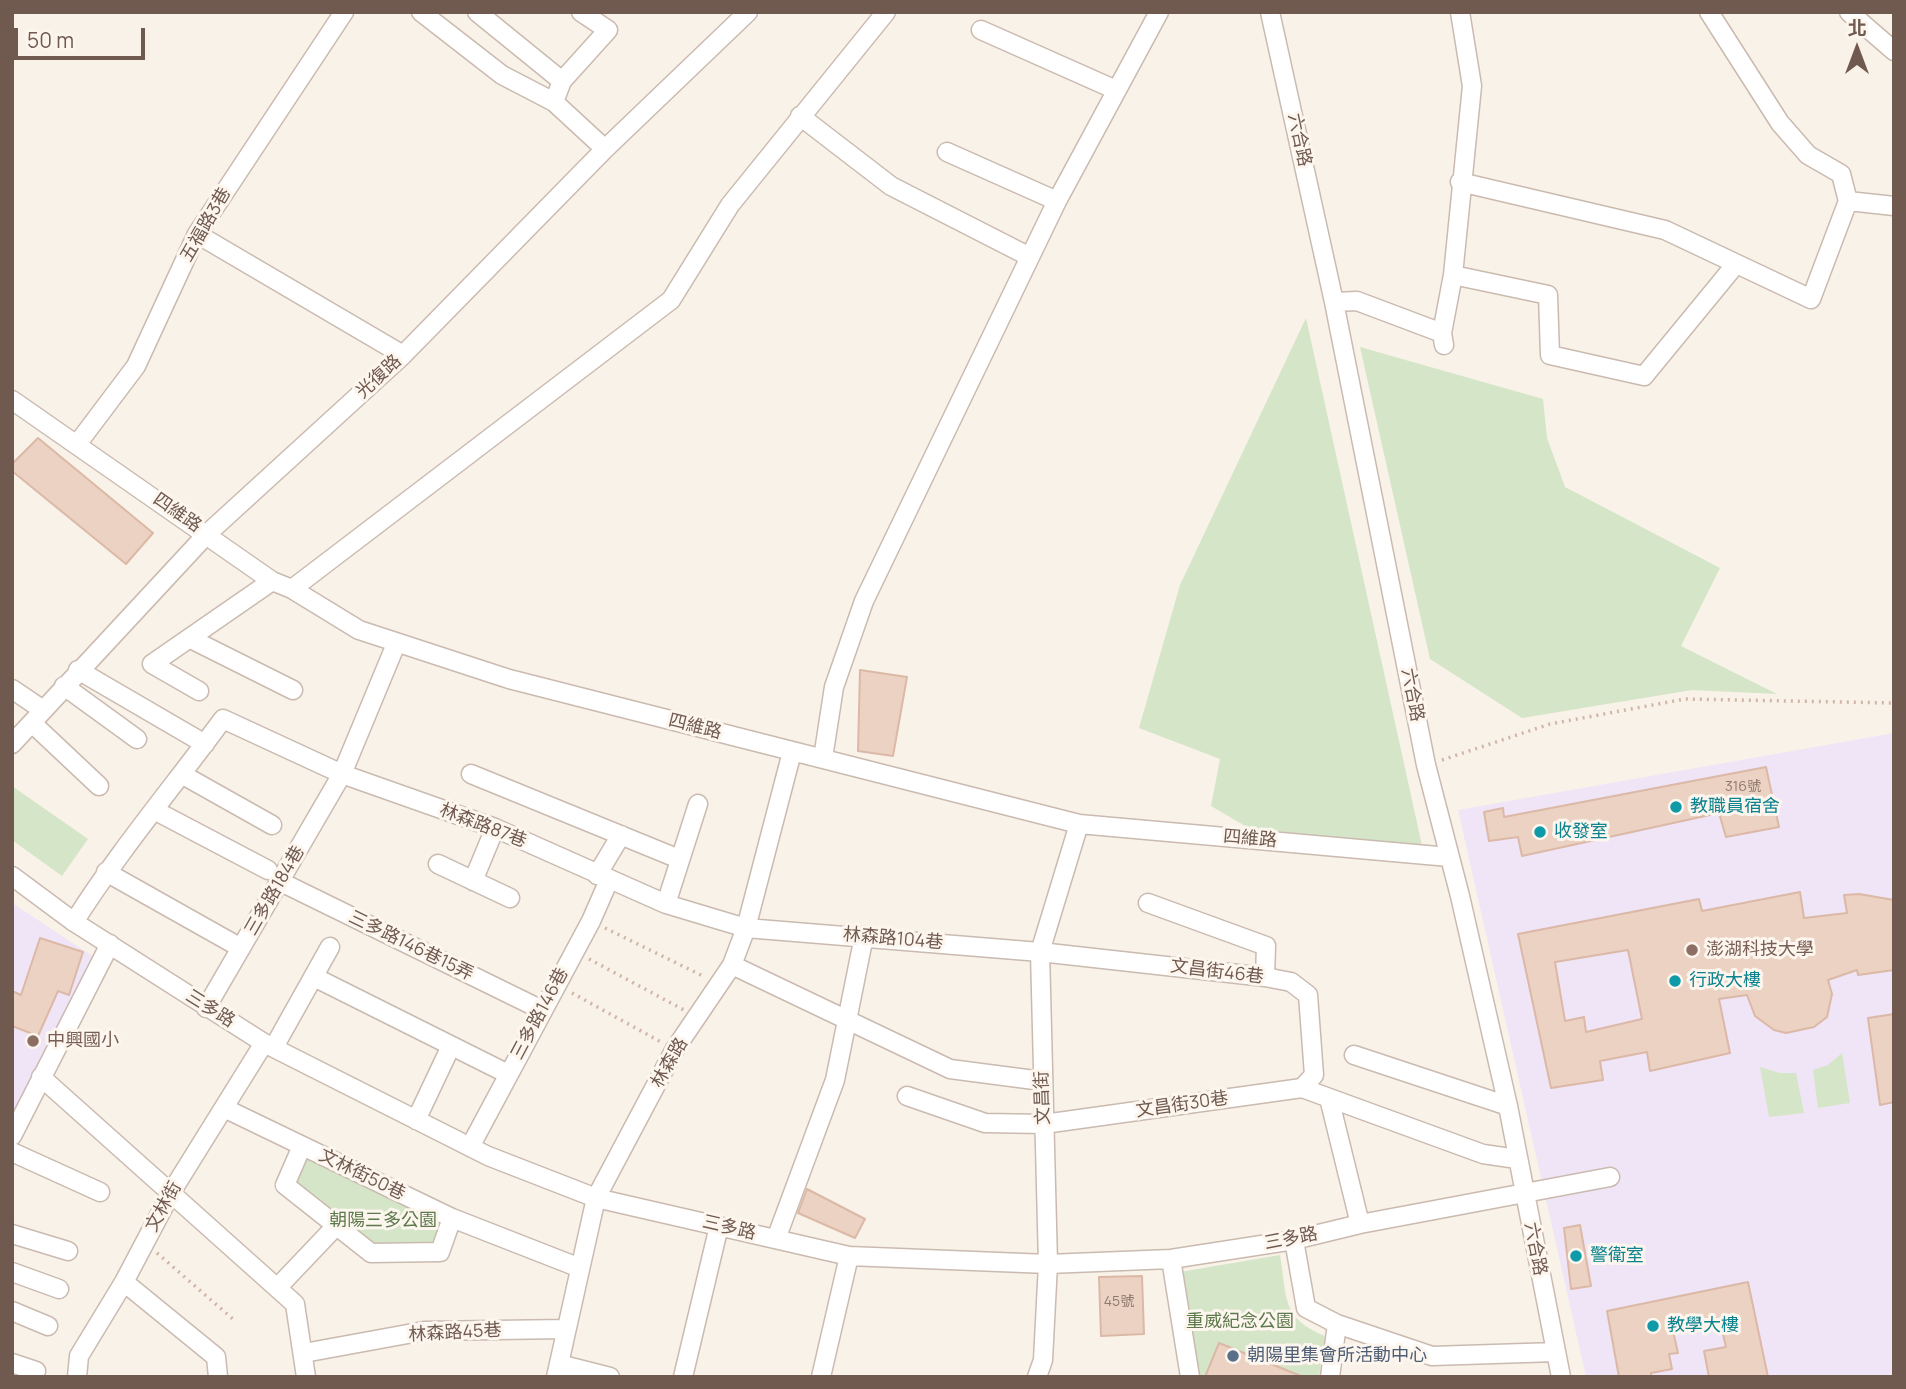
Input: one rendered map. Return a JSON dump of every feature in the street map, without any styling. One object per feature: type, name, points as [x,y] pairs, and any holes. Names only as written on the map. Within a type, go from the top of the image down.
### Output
[{"type":"street","name":"五福路3巷","points":[[78,443],[136,366],[197,233],[344,12]]},
{"type":"street","points":[[422,12],[502,75],[554,102],[605,149]]},
{"type":"street","points":[[477,12],[562,80]]},
{"type":"street","points":[[554,102],[562,80],[608,30],[582,12]]},
{"type":"street","name":"光復路","points":[[12,744],[207,534],[403,355],[605,149],[748,12]]},
{"type":"street","points":[[292,589],[671,300],[730,205],[886,12]]},
{"type":"street","points":[[823,758],[834,687],[864,600],[1056,201],[1158,12]]},
{"type":"street","name":"六合路","points":[[1270,12],[1334,302],[1426,765],[1508,1106],[1561,1377]]},
{"type":"street","points":[[1334,302],[1357,301],[1443,339],[1453,275],[1460,182],[1472,86],[1460,12]]},
{"type":"street","points":[[1460,182],[1665,230],[1811,299],[1848,201],[1841,174],[1808,155],[1780,123],[1709,12]]},
{"type":"street","points":[[1849,12],[1894,51]]},
{"type":"street","points":[[981,30],[1116,90]]},
{"type":"street","points":[[800,116],[891,186],[1030,257]]},
{"type":"street","points":[[947,152],[1056,201]]},
{"type":"street","points":[[1848,201],[1894,206]]},
{"type":"street","points":[[197,233],[403,355]]},
{"type":"street","points":[[1453,275],[1548,295],[1550,355],[1644,376],[1736,264]]},
{"type":"street","name":"四維路","points":[[12,400],[78,443],[272,582],[292,589],[359,630],[397,644],[509,679],[1079,824],[1449,857]]},
{"type":"street","points":[[200,691],[152,664],[272,582]]},
{"type":"street","points":[[191,639],[293,690]]},
{"type":"street","name":"三多路184巷","points":[[206,1008],[241,948],[274,876],[342,774],[397,644]]},
{"type":"street","points":[[74,922],[106,872],[205,744],[78,670]]},
{"type":"street","points":[[64,686],[137,739]]},
{"type":"street","points":[[12,689],[99,786]]},
{"type":"street","name":"林森路87巷","points":[[205,744],[223,719],[342,774],[495,828],[666,904],[746,928]]},
{"type":"street","name":"林森路","points":[[557,1370],[596,1198],[675,1049],[732,965],[746,928],[792,752]]},
{"type":"street","points":[[471,774],[680,859]]},
{"type":"street","points":[[183,775],[272,824]]},
{"type":"street","points":[[666,904],[698,804]]},
{"type":"street","name":"三多路146巷15弄","points":[[154,810],[274,876],[542,1010]]},
{"type":"street","name":"文昌街","points":[[1037,1377],[1043,1360],[1048,1264],[1040,952],[1079,824]]},
{"type":"street","points":[[473,881],[495,828]]},
{"type":"street","name":"三多路146巷","points":[[470,1147],[591,921],[603,877],[621,835]]},
{"type":"street","points":[[438,864],[510,898]]},
{"type":"street","points":[[106,872],[241,948]]},
{"type":"street","name":"三多路","points":[[12,876],[74,922],[206,1008],[269,1045],[470,1147],[596,1198],[849,1256],[1048,1264],[1171,1259],[1294,1240],[1360,1224],[1610,1177]]},
{"type":"street","points":[[1148,903],[1266,946],[1265,976]]},
{"type":"street","name":"林森路104巷","points":[[746,928],[1040,952]]},
{"type":"street","points":[[776,1239],[835,1080],[864,936]]},
{"type":"street","points":[[12,1136],[110,944]]},
{"type":"street","name":"文林街","points":[[77,1377],[79,1356],[124,1282],[172,1191],[224,1108],[314,976],[330,947]]},
{"type":"street","name":"文昌街46巷","points":[[1040,952],[1265,976],[1291,982],[1308,995],[1308,1082]]},
{"type":"street","points":[[732,965],[950,1069],[1042,1081]]},
{"type":"street","points":[[314,976],[508,1074]]},
{"type":"street","points":[[416,1119],[452,1046]]},
{"type":"street","points":[[1354,1055],[1508,1106]]},
{"type":"street","points":[[41,1077],[172,1191],[295,1304],[306,1377]]},
{"type":"street","points":[[1308,1082],[1329,1098],[1483,1154],[1517,1159]]},
{"type":"street","name":"文昌街30巷","points":[[907,1096],[985,1123],[1044,1124],[1308,1082]]},
{"type":"street","points":[[1329,1098],[1360,1224]]},
{"type":"street","name":"文林街50巷","points":[[224,1108],[452,1218],[580,1268]]},
{"type":"street","points":[[302,1146],[285,1185],[371,1254],[440,1252],[452,1218]]},
{"type":"street","points":[[12,1152],[100,1192]]},
{"type":"street","points":[[277,1288],[336,1226]]},
{"type":"street","points":[[683,1377],[719,1226]]},
{"type":"street","points":[[12,1234],[68,1251]]},
{"type":"street","points":[[1294,1240],[1306,1308],[1337,1324],[1432,1356],[1556,1352]]},
{"type":"street","points":[[821,1377],[849,1256]]},
{"type":"street","points":[[1171,1259],[1190,1377]]},
{"type":"street","points":[[12,1272],[59,1289]]},
{"type":"street","points":[[124,1282],[216,1357],[218,1377]]},
{"type":"street","points":[[12,1311],[48,1326]]},
{"type":"street","points":[[1330,1377],[1337,1324]]},
{"type":"street","name":"林森路45巷","points":[[304,1353],[424,1331],[566,1329]]},
{"type":"street","points":[[12,1363],[36,1371]]},
{"type":"street","points":[[557,1370],[610,1377]]},
{"type":"path","points":[[1426,765],[1550,724],[1685,699],[1894,703]]},
{"type":"path","points":[[591,921],[720,984]]},
{"type":"path","points":[[574,951],[699,1017]]},
{"type":"path","points":[[555,984],[675,1049]]},
{"type":"path","points":[[144,1243],[234,1320]]},
{"type":"shaded area","name":"澎湖科技大學","points":[[1894,733],[1894,1377],[1586,1377],[1458,810]]},
{"type":"shaded area","name":"中興國小","points":[[12,903],[94,957],[12,1124]]},
{"type":"green space","points":[[1306,318],[1423,850],[1247,827],[1211,806],[1220,759],[1139,728],[1180,585]]},
{"type":"green space","points":[[1360,347],[1543,399],[1547,438],[1565,487],[1720,568],[1681,646],[1777,694],[1692,690],[1522,718],[1430,659]]},
{"type":"green space","points":[[12,786],[88,839],[62,876],[12,840]]},
{"type":"green space","points":[[1842,1053],[1850,1103],[1818,1108],[1813,1070],[1828,1065]]},
{"type":"green space","points":[[1760,1067],[1780,1073],[1796,1073],[1804,1113],[1769,1117]]},
{"type":"green space","name":"朝陽三多公園","points":[[305,1154],[446,1222],[435,1247],[373,1249],[294,1184]]},
{"type":"green space","name":"重威紀念公園","points":[[1280,1255],[1286,1294],[1293,1314],[1300,1322],[1325,1336],[1319,1377],[1197,1377],[1180,1272]]},
{"type":"building","points":[[38,438],[153,533],[126,564],[12,471],[12,464]]},
{"type":"building","points":[[860,670],[907,677],[893,756],[858,751]]},
{"type":"building","name":"教職員宿舍","points":[[1766,767],[1779,827],[1726,837],[1719,813],[1522,856],[1518,837],[1489,841],[1484,812],[1503,808],[1504,817]]},
{"type":"building","points":[[1800,892],[1804,918],[1847,913],[1844,895],[1859,894],[1894,900],[1894,970],[1858,975],[1857,970],[1828,980],[1832,994],[1827,1017],[1814,1027],[1786,1033],[1774,1030],[1755,1016],[1747,995],[1719,999],[1730,1053],[1650,1071],[1647,1052],[1600,1061],[1603,1080],[1551,1088],[1518,934],[1699,899],[1702,911]],"holes":[[[1628,950],[1642,1019],[1586,1032],[1584,1017],[1565,1021],[1555,962]]]},
{"type":"building","points":[[40,938],[83,952],[69,995],[58,991],[38,1036],[12,1026],[12,991],[21,995]]},
{"type":"building","points":[[1894,1014],[1894,1102],[1880,1105],[1868,1018]]},
{"type":"building","points":[[807,1189],[865,1219],[855,1238],[798,1213]]},
{"type":"building","name":"警衛室","points":[[1580,1225],[1591,1286],[1571,1289],[1564,1228]]},
{"type":"building","points":[[1142,1276],[1144,1334],[1101,1336],[1099,1277]]},
{"type":"building","name":"教學大樓","points":[[1748,1282],[1768,1377],[1709,1377],[1704,1351],[1726,1347],[1720,1321],[1673,1331],[1678,1353],[1669,1354],[1672,1369],[1651,1373],[1651,1377],[1619,1377],[1607,1311]]},
{"type":"building","name":"朝陽里集會所活動中心","points":[[1219,1343],[1301,1376],[1301,1377],[1205,1377]]},
{"type":"place","name":"教職員宿舍","points":[[1676,807]]},
{"type":"place","name":"收發室","points":[[1540,832]]},
{"type":"place","name":"澎湖科技大學","points":[[1692,950]]},
{"type":"place","name":"行政大樓","points":[[1675,981]]},
{"type":"place","name":"中興國小","points":[[33,1041]]},
{"type":"place","name":"警衛室","points":[[1576,1256]]},
{"type":"place","name":"教學大樓","points":[[1653,1326]]},
{"type":"place","name":"朝陽里集會所活動中心","points":[[1233,1356]]}]
